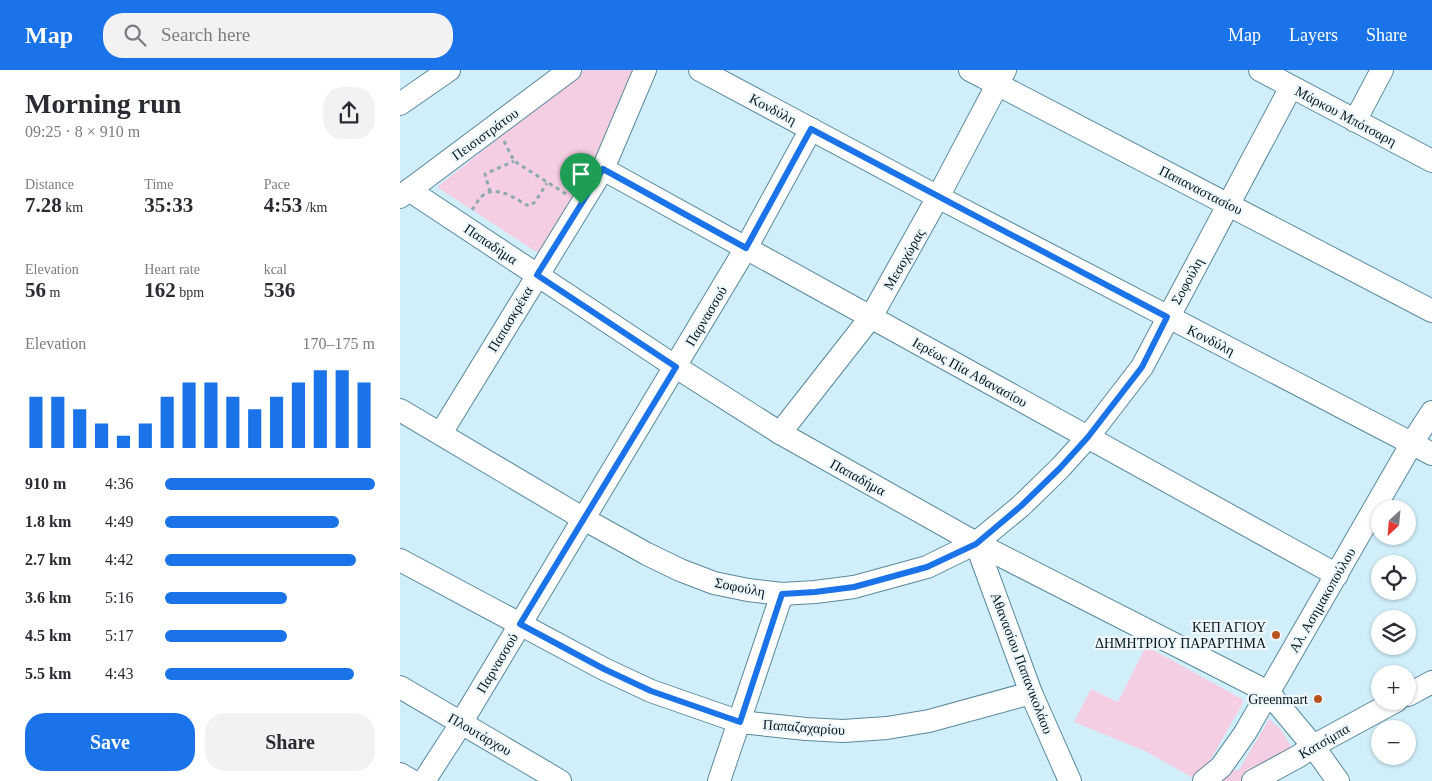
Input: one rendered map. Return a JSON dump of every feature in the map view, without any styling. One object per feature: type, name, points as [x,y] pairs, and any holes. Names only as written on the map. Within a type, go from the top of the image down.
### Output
[{"type":"street","points":[[400,104],[449,70]]},
{"type":"street","name":"Πεισιστράτου","points":[[404,193],[570,70]]},
{"type":"street","name":"Παπασκρέκα","points":[[441,433],[603,169],[645,70]]},
{"type":"street","name":"Κονδύλη","points":[[700,70],[938,197],[1432,454]]},
{"type":"street","name":"Παπαναστασίου","points":[[970,70],[1002,77],[1228,204],[1432,311]]},
{"type":"street","name":"Μάρκου Μπότσαρη","points":[[1260,70],[1432,161]]},
{"type":"street","points":[[1355,120],[1382,70]]},
{"type":"street","name":"Μεσοχώρας","points":[[780,433],[870,317],[938,197],[1002,77]]},
{"type":"street","name":"Σοφούλη","points":[[400,410],[647,554],[714,583],[782,594],[815,592],[854,587],[927,567],[976,544],[1021,506],[1060,468],[1088,437],[1142,367],[1291,87]]},
{"type":"street","name":"Παρνασσού","points":[[424,781],[676,367],[746,248],[811,129]]},
{"type":"street","name":"Ιερέως Πία Αθανασίου","points":[[603,169],[1337,574]]},
{"type":"street","name":"Παπαδήμα","points":[[404,193],[462,225],[676,367],[780,433],[976,544],[1268,692],[1313,746],[1338,781]]},
{"type":"street","name":"Αλ. Ασημακοπούλου","points":[[1204,781],[1221,767],[1229,757],[1412,443],[1432,412]]},
{"type":"street","name":"Αθανασίου Παπανικολάου","points":[[976,544],[1031,694],[1070,781]]},
{"type":"street","name":"Παπαζαχαρίου","points":[[400,560],[604,669],[651,691],[740,722],[843,731],[887,728],[929,721],[1031,694]]},
{"type":"street","points":[[719,781],[782,594]]},
{"type":"street","points":[[1416,691],[1432,682]]},
{"type":"street","name":"Πλουτάρχου","points":[[400,688],[560,781]]},
{"type":"street","name":"Κατσίμπα","points":[[1253,781],[1379,710]]},
{"type":"street","points":[[400,774],[412,781]]},
{"type":"path","points":[[496,126],[514,161],[581,204]]},
{"type":"path","points":[[490,192],[485,174],[514,161]]},
{"type":"path","points":[[462,225],[481,196],[490,192],[506,192],[529,206],[535,202],[547,182]]},
{"type":"shaded area","points":[[584,70],[633,70],[596,161],[538,253],[437,187]]},
{"type":"shaded area","points":[[1146,646],[1242,699],[1243,703],[1200,778],[1195,779],[1145,751],[1074,722],[1091,689],[1118,702]]},
{"type":"shaded area","points":[[1269,719],[1281,730],[1295,753],[1281,755],[1240,781],[1213,781],[1229,768],[1239,770]]},
{"type":"place","name":"ΚΕΠ ΑΓΙΟΥ ΔΗΜΗΤΡΙΟΥ ΠΑΡΑΡΤΗΜΑ","points":[[1276,635]]},
{"type":"place","name":"Greenmart","points":[[1318,699]]},
{"type":"route","points":[[811,129],[1167,317],[1142,367],[1088,437],[1060,468],[1021,506],[976,544],[927,567],[854,587],[782,594],[768,642],[740,722],[651,691],[604,669],[520,624],[676,367],[537,275],[581,204],[603,169],[746,248],[811,129]]}]
